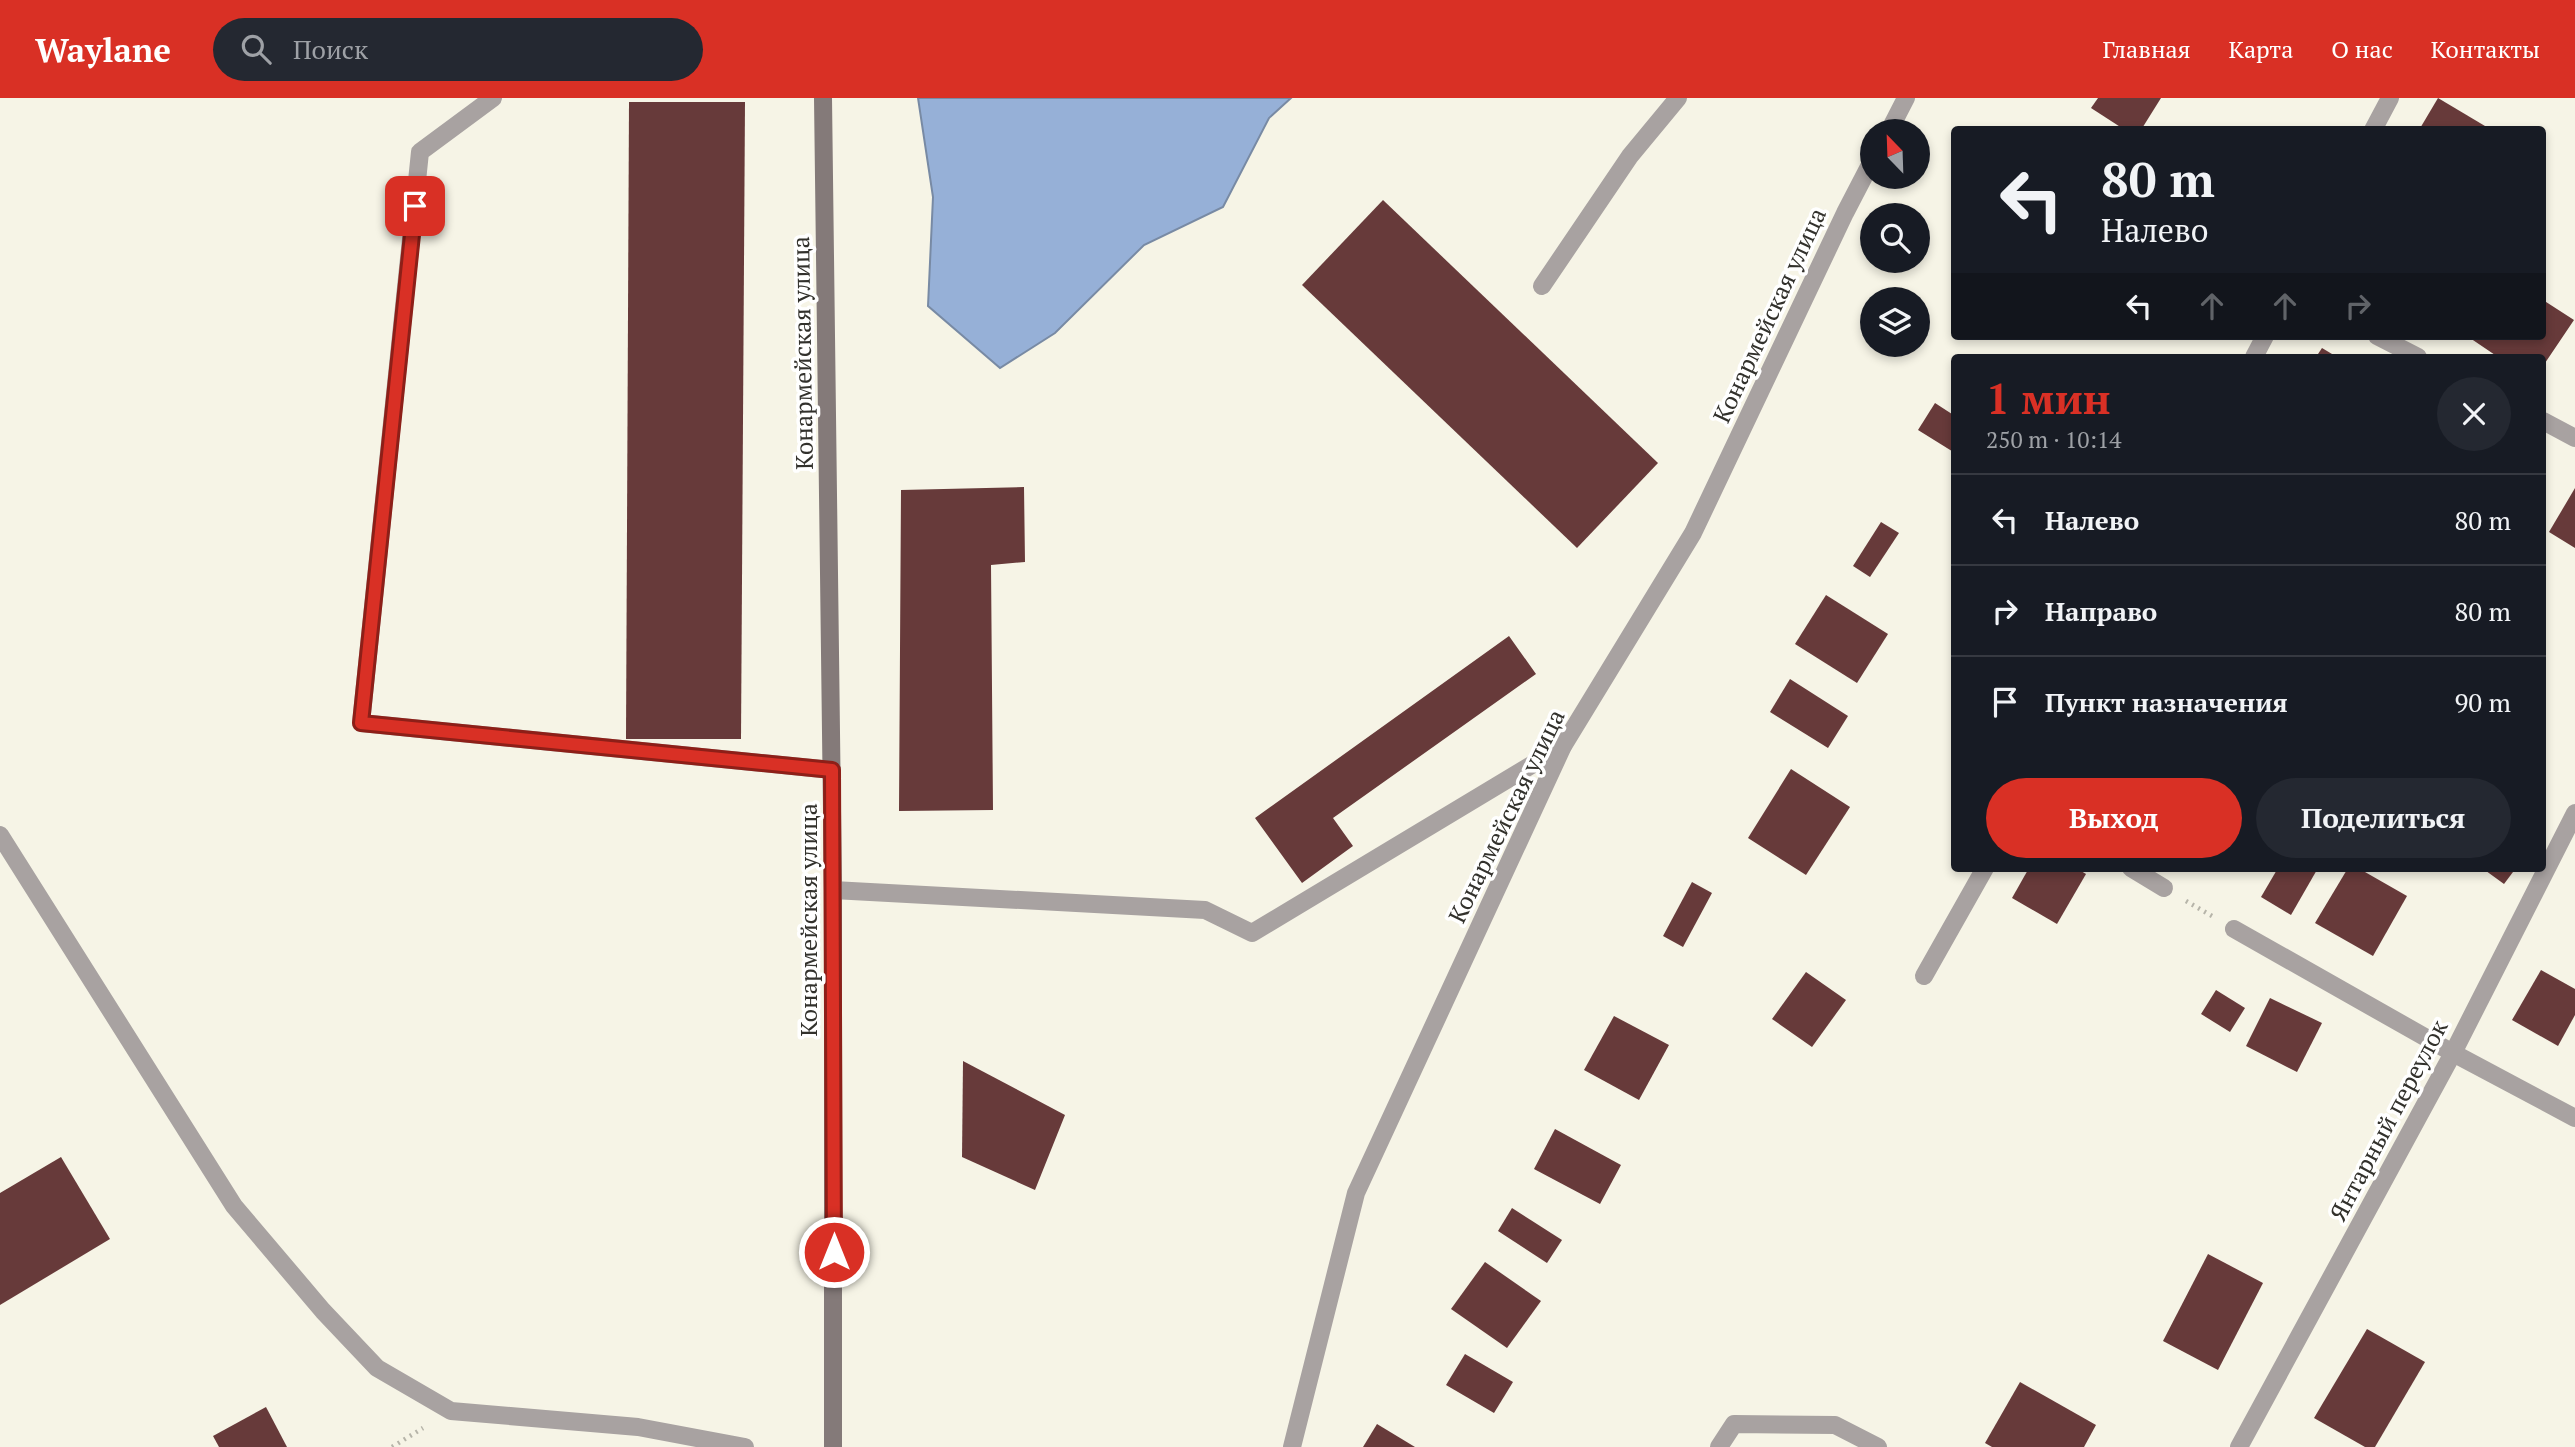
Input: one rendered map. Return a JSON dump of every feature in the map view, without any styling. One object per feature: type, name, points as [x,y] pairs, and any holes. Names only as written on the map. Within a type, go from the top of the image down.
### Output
[{"type":"main road","name":"Конармейская улица","points":[[823,98],[834,890],[833,1447]]},
{"type":"street","points":[[493,98],[420,152],[361,723],[832,770]]},
{"type":"street","points":[[1542,286],[1630,156],[1678,98]]},
{"type":"street","points":[[1895,119],[1906,98]]},
{"type":"street","points":[[2375,126],[2390,98]]},
{"type":"street","name":"Конармейская улица","points":[[1292,1447],[1356,1193],[1563,746],[1693,533],[1860,184]]},
{"type":"street","points":[[2385,340],[2412,354]]},
{"type":"street","points":[[2546,423],[2575,438]]},
{"type":"street","points":[[834,890],[1205,910],[1252,933],[1563,746]]},
{"type":"street","name":"Янтарный переулок","points":[[2546,870],[2575,813]]},
{"type":"street","points":[[0,835],[234,1206],[323,1311],[377,1368],[451,1411],[638,1427],[745,1447]]},
{"type":"street","points":[[1924,975],[1982,872]]},
{"type":"street","points":[[2138,872],[2164,888]]},
{"type":"street","name":"Янтарный переулок","points":[[2239,1447],[2453,1053],[2545,872]]},
{"type":"street","points":[[2234,929],[2453,1053],[2575,1118]]},
{"type":"street","points":[[1719,1447],[1734,1424],[1835,1424],[1878,1447]]},
{"type":"path","points":[[2164,888],[2234,929]]},
{"type":"water","points":[[918,98],[1291,98],[1269,118],[1223,207],[1144,245],[1055,333],[1000,368],[928,306],[933,197]]},
{"type":"building","points":[[2098,98],[2161,98],[2144,126],[2119,126],[2091,108]]},
{"type":"building","points":[[2438,98],[2485,126],[2421,126]]},
{"type":"building","points":[[629,102],[745,102],[741,739],[626,739]]},
{"type":"building","points":[[1383,200],[1658,463],[1577,548],[1302,285]]},
{"type":"building","points":[[2546,302],[2574,320],[2546,362],[2546,354],[2494,354],[2473,340],[2546,340]]},
{"type":"building","points":[[2322,348],[2332,354],[2318,354]]},
{"type":"building","points":[[1935,403],[1951,413],[1951,451],[1918,430]]},
{"type":"building","points":[[1024,487],[1025,562],[991,565],[993,810],[899,811],[901,490]]},
{"type":"building","points":[[2575,488],[2575,548],[2549,532]]},
{"type":"building","points":[[1881,522],[1899,533],[1870,577],[1853,566]]},
{"type":"building","points":[[1826,595],[1888,634],[1857,683],[1795,644]]},
{"type":"building","points":[[1509,636],[1536,674],[1333,818],[1353,846],[1302,883],[1255,818]]},
{"type":"building","points":[[1790,679],[1848,716],[1828,748],[1770,712]]},
{"type":"building","points":[[1791,769],[1850,807],[1806,875],[1748,838]]},
{"type":"building","points":[[2027,872],[2086,874],[2057,924],[2012,898]]},
{"type":"building","points":[[2276,872],[2316,872],[2291,915],[2261,897]]},
{"type":"building","points":[[2346,872],[2365,872],[2407,896],[2373,956],[2315,923]]},
{"type":"building","points":[[2488,872],[2513,872],[2504,884]]},
{"type":"building","points":[[1692,882],[1712,893],[1683,947],[1663,936]]},
{"type":"building","points":[[2541,970],[2575,989],[2575,1015],[2558,1046],[2512,1020]]},
{"type":"building","points":[[1806,972],[1846,1000],[1812,1047],[1772,1019]]},
{"type":"building","points":[[2216,990],[2245,1008],[2230,1032],[2201,1014]]},
{"type":"building","points":[[2270,998],[2322,1023],[2297,1072],[2246,1046]]},
{"type":"building","points":[[1614,1016],[1669,1045],[1639,1100],[1584,1070]]},
{"type":"building","points":[[963,1061],[1065,1115],[1035,1190],[962,1157]]},
{"type":"building","points":[[1555,1129],[1621,1165],[1600,1204],[1534,1169]]},
{"type":"building","points":[[61,1157],[110,1239],[0,1305],[0,1193]]},
{"type":"building","points":[[1512,1208],[1562,1240],[1547,1263],[1498,1231]]},
{"type":"building","points":[[2208,1254],[2263,1283],[2218,1370],[2163,1341]]},
{"type":"building","points":[[1485,1262],[1541,1301],[1507,1348],[1451,1309]]},
{"type":"building","points":[[2367,1329],[2425,1362],[2375,1447],[2365,1447],[2314,1418]]},
{"type":"building","points":[[1465,1354],[1513,1382],[1494,1413],[1446,1385]]},
{"type":"building","points":[[2020,1382],[2096,1425],[2084,1447],[1992,1447],[1985,1443]]},
{"type":"building","points":[[266,1407],[287,1447],[219,1447],[213,1436]]},
{"type":"building","points":[[1377,1424],[1415,1447],[1363,1447]]},
{"type":"route","points":[[415,206],[361,723],[832,770],[834,1252]]}]
